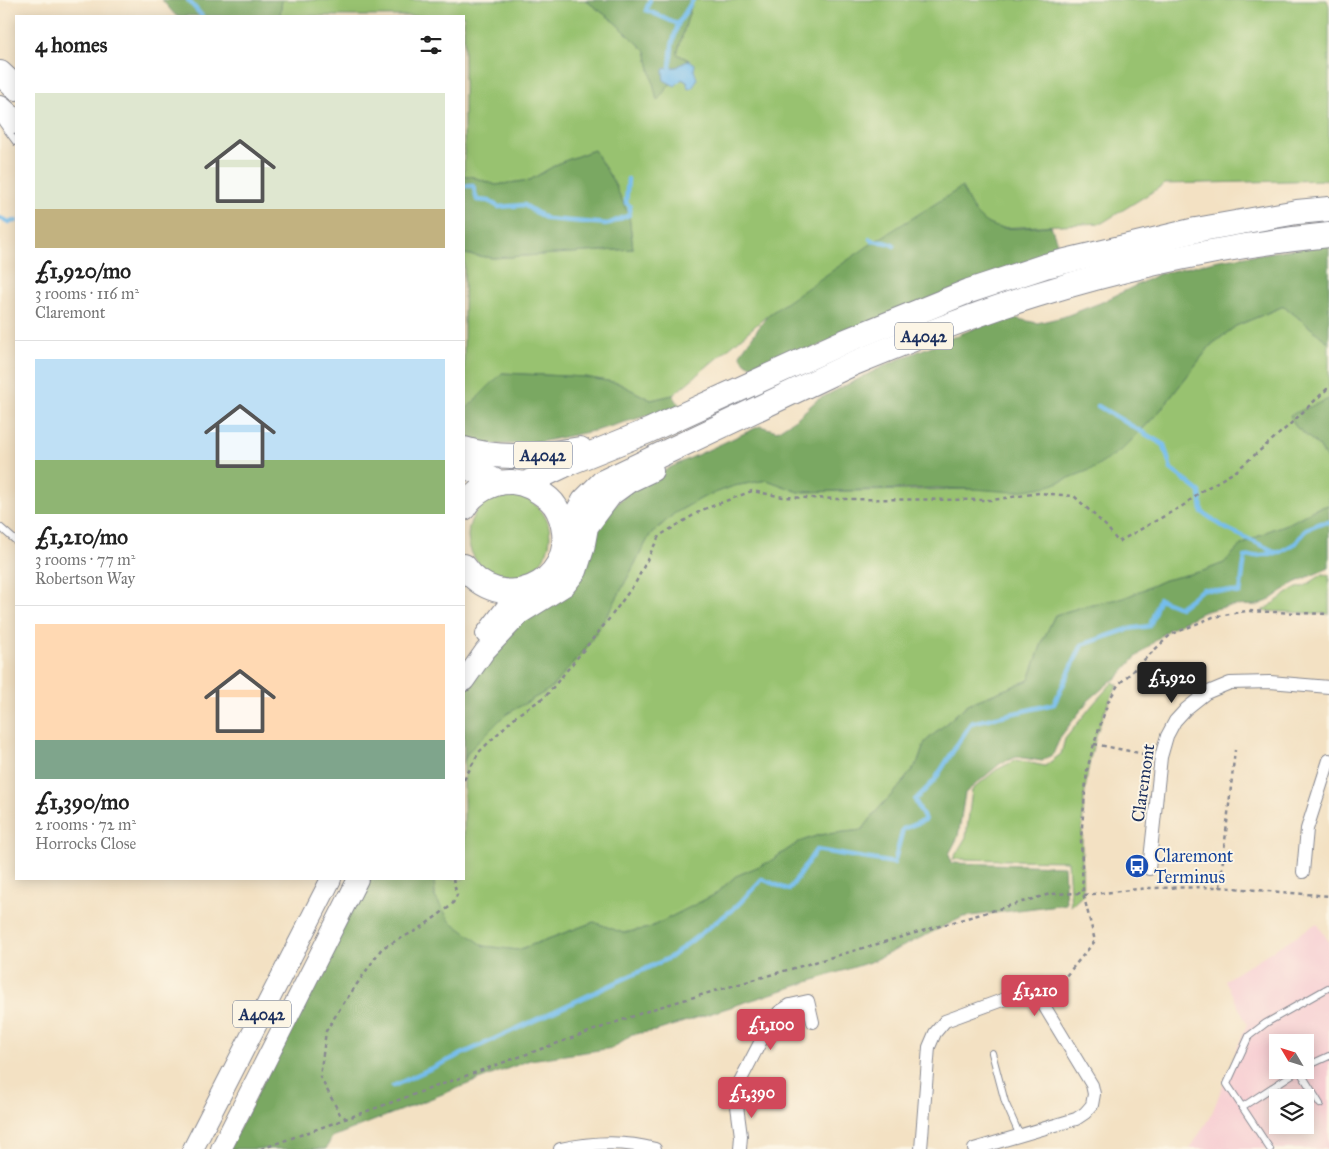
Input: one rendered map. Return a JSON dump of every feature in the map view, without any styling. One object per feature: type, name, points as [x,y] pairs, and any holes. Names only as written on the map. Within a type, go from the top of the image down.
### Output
[{"type":"highway","points":[[0,73],[15,87]]},
{"type":"highway","points":[[0,108],[15,121]]},
{"type":"highway","name":"A4042","points":[[524,484],[571,462],[648,431],[841,343],[969,291],[1046,266],[1196,230],[1297,212],[1329,209]]},
{"type":"highway","name":"A4042","points":[[565,534],[584,500],[603,482],[852,364],[1034,295],[1097,277],[1168,260],[1267,242],[1329,234]]},
{"type":"highway","name":"A4042","points":[[465,449],[491,455],[537,456],[621,442]]},
{"type":"highway","name":"A4042","points":[[465,466],[499,483]]},
{"type":"highway","points":[[465,506],[482,490],[499,483],[512,482],[524,484],[540,491],[553,502],[561,517],[565,534],[564,550],[557,565],[547,578],[533,587],[518,592],[500,592],[484,586],[470,575],[465,568]]},
{"type":"main road","points":[[465,680],[485,651],[520,614],[565,586],[577,571],[588,528],[612,495],[630,482],[681,456],[710,432]]},
{"type":"main road","points":[[465,670],[474,649],[518,592]]},
{"type":"main road","name":"A4042","points":[[193,1149],[330,880]]},
{"type":"main road","name":"A4042","points":[[221,1149],[357,880]]},
{"type":"street","name":"Claremont","points":[[1149,869],[1161,757],[1167,736],[1180,715],[1206,693],[1230,683],[1270,682],[1329,687]]},
{"type":"street","points":[[1303,872],[1307,829],[1329,760]]},
{"type":"street","points":[[921,1149],[929,1047],[935,1033],[945,1021],[1004,999],[1028,994],[1043,1004],[1092,1086],[1094,1094],[1092,1105],[1076,1119],[974,1149]]},
{"type":"street","points":[[740,1149],[741,1136],[735,1090],[766,1033],[779,1012],[790,1005],[808,1001],[813,1022]]},
{"type":"street","points":[[560,1149],[597,1142],[641,1145],[655,1149]]},
{"type":"lane","points":[[0,68],[15,79]]},
{"type":"lane","points":[[0,120],[15,141]]},
{"type":"lane","points":[[0,527],[15,540]]},
{"type":"lane","points":[[1270,1149],[1227,1084],[1249,1036],[1266,1023],[1328,988]]},
{"type":"lane","points":[[992,1053],[1006,1102],[1020,1136]]},
{"type":"lane","points":[[1314,1064],[1329,1056]]},
{"type":"lane","points":[[1242,1108],[1286,1079]]},
{"type":"lane","points":[[1305,1079],[1320,1104]]},
{"type":"path","points":[[465,778],[480,752],[517,714],[545,697],[609,619],[636,582],[660,536],[702,510],[752,491],[783,497],[937,500],[992,500],[1039,493],[1074,496],[1106,527],[1118,542],[1184,505],[1200,492],[1236,471],[1286,428],[1326,389],[1329,390]]},
{"type":"path","points":[[1043,1004],[1095,942],[1083,894],[1081,838],[1087,770],[1108,702],[1118,685],[1170,635],[1213,617],[1246,611],[1329,614]]},
{"type":"path","points":[[1094,744],[1161,757]]},
{"type":"path","points":[[1220,887],[1235,750]]},
{"type":"path","points":[[347,1119],[340,1114],[320,1077],[326,1031],[382,948],[419,928],[452,905],[457,895],[453,880]]},
{"type":"path","points":[[262,1149],[656,1008],[1050,894],[1083,894],[1148,888],[1220,887],[1329,896]]},
{"type":"shaded area","points":[[1317,923],[1329,942],[1329,1149],[1190,1149],[1212,1113],[1247,1024],[1225,980]]},
{"type":"green space","points":[[162,0],[282,0],[280,15],[175,15]]},
{"type":"green space","points":[[282,0],[585,0],[611,19],[646,51],[657,100],[671,83],[681,79],[687,82],[688,88],[689,60],[677,54],[693,0],[1327,0],[1329,6],[1329,180],[1165,184],[1102,223],[1000,228],[985,223],[980,219],[972,208],[962,187],[768,315],[673,395],[651,400],[618,383],[585,377],[502,373],[466,409],[465,254],[493,258],[633,249],[629,215],[613,181],[594,150],[559,163],[530,180],[496,185],[465,176],[465,15],[280,15]]},
{"type":"green space","points":[[585,0],[693,0],[677,54],[689,60],[677,67],[670,67],[671,83],[657,101],[646,51],[611,19]]},
{"type":"green space","points":[[594,150],[613,181],[629,215],[633,249],[493,258],[465,254],[465,176],[496,185],[530,180],[559,163]]},
{"type":"green space","points":[[962,187],[970,204],[986,223],[996,227],[1007,228],[1051,226],[1060,251],[762,368],[751,366],[744,361],[740,354],[768,315],[874,242]]},
{"type":"green space","points":[[1329,244],[1329,343],[1284,306],[1236,326],[1211,345],[1160,411],[1124,448],[1095,468],[1049,486],[1013,492],[937,488],[799,492],[767,480],[734,486],[704,497],[675,513],[650,535],[611,609],[584,651],[550,689],[505,715],[468,752],[465,759],[465,692],[483,666],[596,530],[605,515],[633,488],[671,467],[760,426],[777,431],[797,418],[817,400],[890,363],[995,320],[1014,318],[1037,323],[1063,317],[1100,303],[1159,274],[1219,260]]},
{"type":"green space","points":[[1284,306],[1329,343],[1329,399],[1317,404],[1296,427],[1319,446],[1329,463],[1329,505],[1315,509],[1240,546],[1224,563],[1203,571],[1165,580],[1124,598],[1092,604],[1055,615],[1043,640],[1029,680],[968,704],[925,742],[918,762],[862,830],[819,835],[799,842],[769,862],[736,876],[714,895],[649,928],[623,933],[594,922],[518,950],[484,946],[450,922],[435,897],[434,880],[465,880],[465,759],[468,752],[505,715],[550,689],[584,651],[611,609],[650,535],[675,513],[704,497],[734,486],[767,480],[799,492],[974,489],[1124,448],[1160,411],[1211,345],[1236,326]]},
{"type":"green space","points":[[502,373],[585,377],[618,383],[651,400],[673,395],[680,406],[598,430],[535,443],[486,445],[465,438],[466,409]]},
{"type":"green space","points":[[1329,399],[1329,463],[1319,446],[1296,427],[1290,415]]},
{"type":"green space","points":[[509,495],[525,498],[538,507],[547,520],[550,536],[547,552],[538,565],[525,574],[509,577],[493,574],[480,565],[471,552],[468,536],[471,520],[480,507],[493,498]]},
{"type":"green space","points":[[1329,505],[1329,568],[1294,583],[1268,601],[1258,605],[1230,606],[1205,611],[1168,630],[1136,657],[1117,678],[1089,700],[1061,736],[1053,754],[1042,761],[1017,757],[1001,763],[965,793],[958,837],[949,854],[951,863],[1064,866],[1066,904],[963,917],[873,961],[656,1031],[632,1034],[613,1048],[530,1060],[332,1137],[326,1149],[229,1149],[366,880],[434,880],[435,897],[450,921],[484,946],[518,950],[594,922],[623,933],[649,928],[714,895],[736,876],[769,862],[799,842],[819,835],[862,830],[918,762],[925,742],[968,704],[1029,680],[1043,640],[1055,615],[1092,604],[1124,598],[1165,580],[1203,571],[1224,563],[1240,546],[1315,509]]},
{"type":"green space","points":[[1323,574],[1329,575],[1329,614],[1262,611],[1294,589],[1305,586]]},
{"type":"green space","points":[[1113,682],[1118,685],[1096,734],[1085,787],[1082,841],[1083,895],[1071,906],[1068,861],[953,859],[966,837],[972,790],[996,770],[1016,760],[1045,766],[1061,754],[1065,739]]},
{"type":"water","points":[[689,60],[695,64],[694,70],[697,79],[693,87],[688,89],[687,82],[682,79],[675,86],[664,80],[663,71],[665,68],[677,67]]},
{"type":"waterway","points":[[188,0],[201,15]]},
{"type":"waterway","points":[[650,0],[646,10],[678,24]]},
{"type":"waterway","points":[[670,67],[672,45],[678,24],[693,0]]},
{"type":"waterway","points":[[465,186],[473,186],[477,200],[489,201],[499,207],[524,205],[547,219],[608,224],[629,215],[630,206],[626,203],[628,179]]},
{"type":"waterway","points":[[0,218],[9,222],[15,221]]},
{"type":"waterway","points":[[870,239],[894,246]]},
{"type":"waterway","points":[[1098,406],[1164,445],[1171,469],[1200,492],[1202,512],[1225,528],[1278,553]]},
{"type":"waterway","points":[[393,1086],[669,958],[737,906],[762,879],[789,890],[816,850],[894,863],[903,829],[925,820],[915,800],[934,781],[971,723],[1054,704],[1082,645],[1128,629],[1150,626],[1159,599],[1180,607],[1203,589],[1240,593],[1245,557],[1278,553],[1296,543],[1306,529],[1329,522]]},
{"type":"place","name":"Claremont Terminus","points":[[1137,866]]}]
